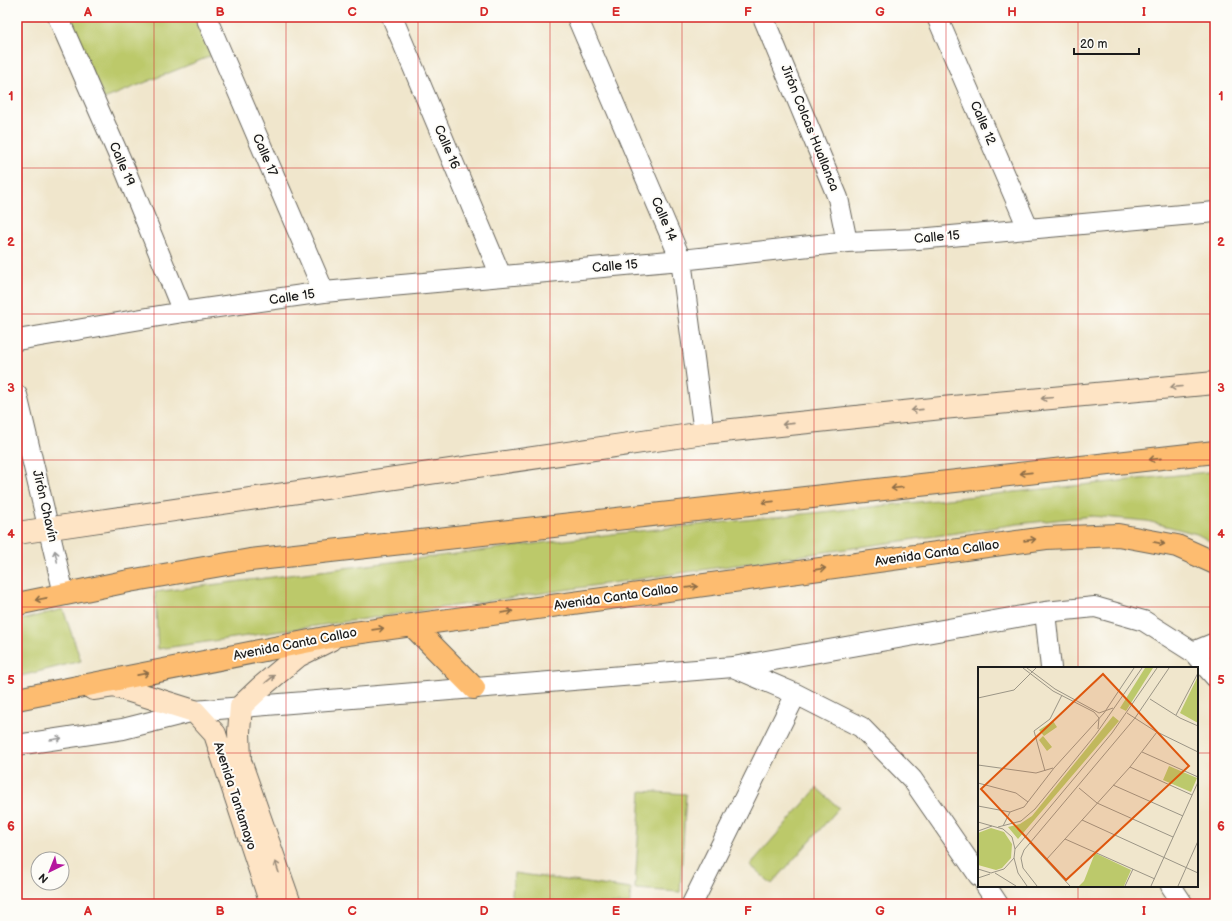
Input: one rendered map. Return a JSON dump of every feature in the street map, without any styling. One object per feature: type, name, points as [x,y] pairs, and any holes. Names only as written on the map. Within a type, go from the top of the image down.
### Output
[{"type":"main road","points":[[17,604],[129,581],[250,560],[1215,452]]},
{"type":"main road","name":"Avenida Canta Callao","points":[[27,697],[340,634],[1046,538],[1118,535],[1177,546],[1215,563]]},
{"type":"main road","points":[[412,625],[474,688]]},
{"type":"street","name":"Calle 19","points":[[58,17],[126,172],[183,312]]},
{"type":"street","name":"Calle 17","points":[[206,17],[324,292]]},
{"type":"street","name":"Calle 16","points":[[392,17],[501,276]]},
{"type":"street","name":"Calle 14","points":[[577,17],[681,260],[704,434]]},
{"type":"street","name":"Jirón Colcas Huallanca","points":[[763,17],[791,80],[838,198],[847,242]]},
{"type":"street","name":"Calle 12","points":[[937,17],[1028,228]]},
{"type":"street","name":"Calle 15","points":[[17,340],[183,312],[324,292],[681,260],[847,242],[918,239],[1215,212]]},
{"type":"street","points":[[17,533],[704,434],[942,408],[1215,384]]},
{"type":"street","name":"Jirón Chavín","points":[[17,395],[50,528],[64,594]]},
{"type":"street","points":[[17,745],[123,729],[194,711],[733,667],[1045,612],[1095,607],[1144,621],[1193,652],[1215,677]]},
{"type":"street","points":[[1045,612],[1051,667]]},
{"type":"street","points":[[241,706],[298,656],[340,634]]},
{"type":"street","points":[[1193,652],[1215,643]]},
{"type":"street","points":[[733,667],[796,694],[861,727],[912,779],[978,875]]},
{"type":"street","points":[[27,697],[114,686],[194,711]]},
{"type":"street","points":[[692,904],[796,694]]},
{"type":"street","name":"Avenida Tantamayo","points":[[241,706],[239,732],[240,761],[290,904]]},
{"type":"street","name":"Avenida Tantamayo","points":[[194,711],[215,734],[271,904]]},
{"type":"street","points":[[987,887],[998,904]]},
{"type":"street","points":[[1172,887],[1183,904]]},
{"type":"green space","points":[[68,17],[194,17],[211,56],[104,99]]},
{"type":"green space","points":[[1215,472],[1215,544],[1197,534],[1147,521],[1092,516],[1018,524],[158,649],[155,592],[620,533]]},
{"type":"green space","points":[[63,609],[81,661],[17,677],[17,621]]},
{"type":"green space","points":[[817,788],[839,808],[772,884],[750,865]]},
{"type":"green space","points":[[641,791],[686,794],[680,892],[635,889]]},
{"type":"green space","points":[[514,873],[631,889],[630,904],[511,904]]}]
